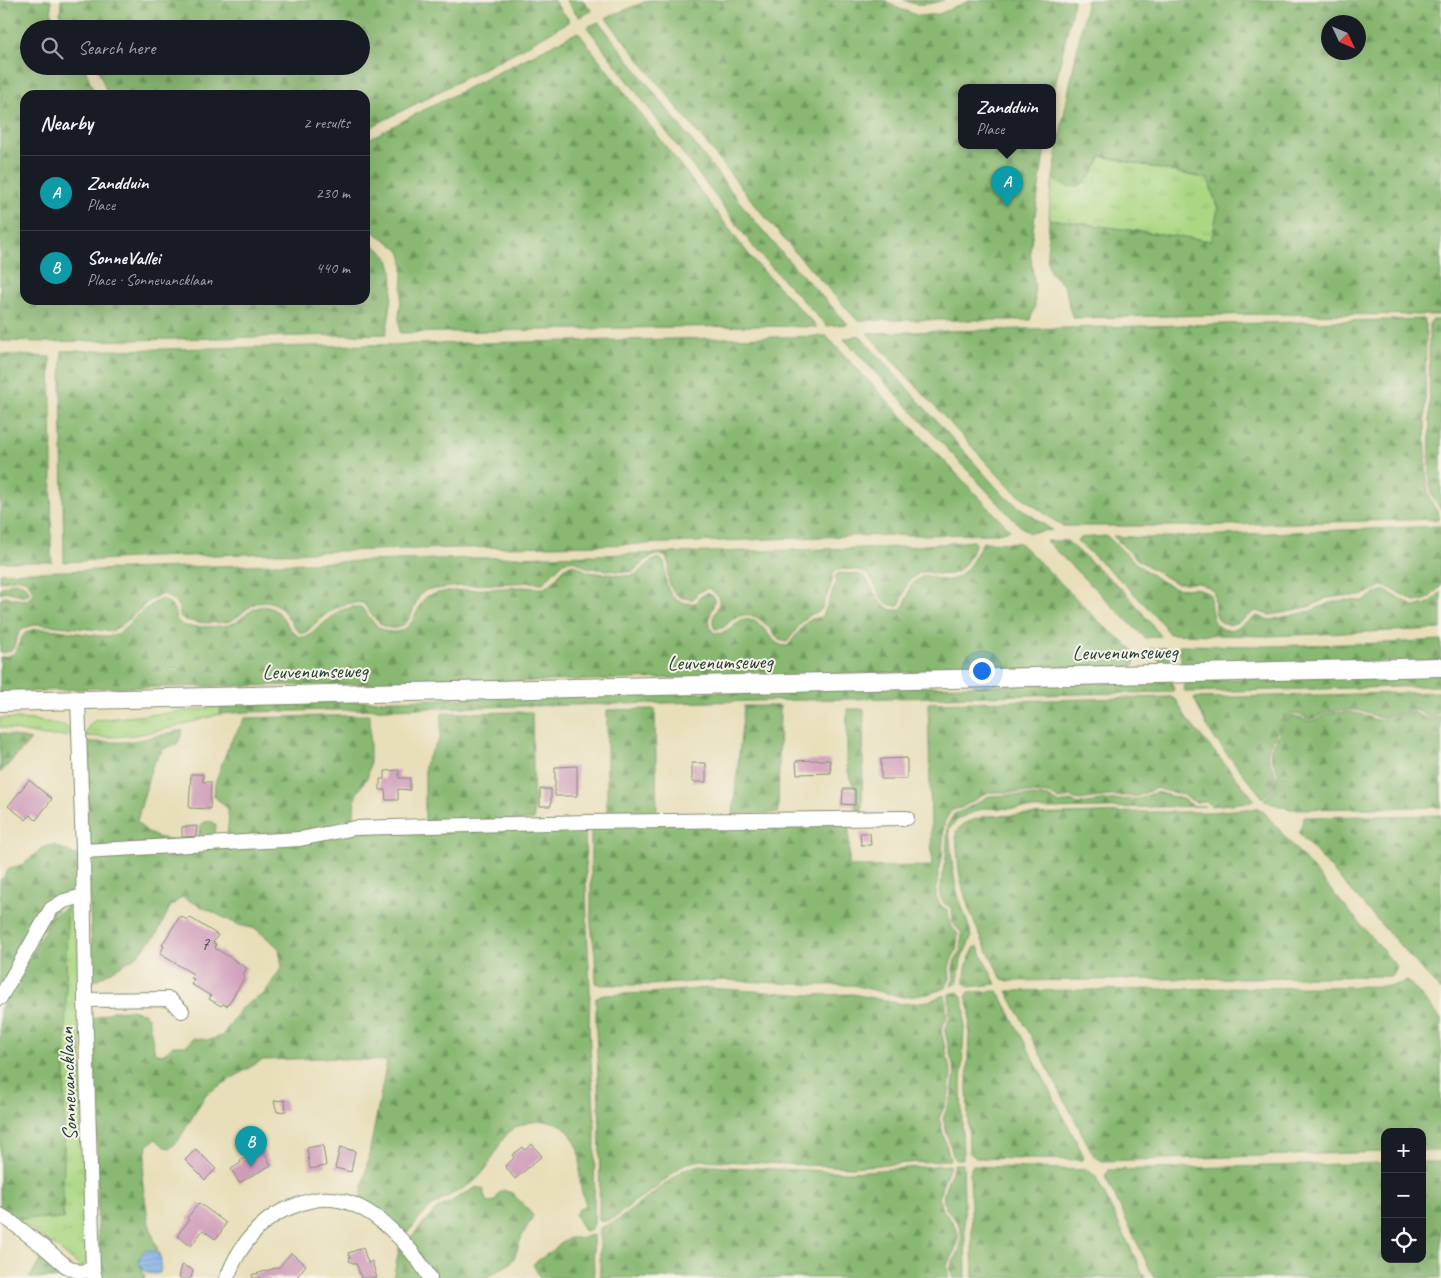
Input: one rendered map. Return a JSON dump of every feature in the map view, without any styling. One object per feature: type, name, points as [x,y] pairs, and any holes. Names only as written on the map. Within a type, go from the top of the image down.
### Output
[{"type":"main road","name":"Leuvenumseweg","points":[[0,702],[1441,667]]},
{"type":"street","name":"Sonnevancklaan","points":[[0,1215],[44,1247],[66,1266],[78,1272],[94,1274],[78,699]]},
{"type":"street","points":[[83,851],[300,839],[355,828],[587,822],[907,818]]},
{"type":"street","points":[[0,998],[51,909],[64,901],[84,896]]},
{"type":"street","points":[[85,1000],[169,999],[182,1010]]},
{"type":"street","points":[[227,1278],[232,1265],[245,1244],[257,1229],[273,1215],[297,1204],[332,1199],[359,1208],[388,1227],[402,1241],[430,1278]]},
{"type":"green space","points":[[0,0],[51,0],[52,20],[20,20],[20,75],[87,75],[93,90],[20,90],[20,305],[370,305],[370,244],[383,252],[391,264],[393,283],[386,334],[45,342],[0,341]]},
{"type":"green space","points":[[61,0],[553,0],[570,21],[519,50],[370,127],[370,90],[106,90],[100,75],[370,75],[370,20],[63,20],[60,17]]},
{"type":"green space","points":[[566,0],[583,0],[592,11],[579,17]]},
{"type":"green space","points":[[649,0],[885,0],[895,7],[919,16],[939,14],[971,0],[1074,0],[1056,84],[958,84],[958,149],[1045,149],[1030,251],[1035,306],[1030,320],[857,320],[760,211],[606,18]]},
{"type":"green space","points":[[904,0],[944,0],[929,4],[919,4]]},
{"type":"green space","points":[[1087,0],[1441,0],[1441,315],[1264,314],[1073,318],[1063,285],[1050,272],[1048,264],[1049,219],[1211,241],[1218,209],[1208,179],[1101,156],[1092,174],[1083,183],[1071,187],[1064,185],[1053,178]]},
{"type":"green space","points":[[599,22],[753,219],[848,324],[827,326],[759,254],[587,27]]},
{"type":"green space","points":[[578,32],[753,260],[817,327],[675,327],[400,333],[402,257],[393,245],[370,231],[370,138]]},
{"type":"green space","points":[[1101,156],[1208,179],[1218,209],[1212,241],[1049,219],[1053,178],[1064,185],[1077,186],[1092,174]]},
{"type":"green space","points":[[1423,319],[1426,324],[1425,421],[1427,486],[1430,499],[1439,515],[1438,519],[1187,526],[1062,526],[1011,489],[867,333]]},
{"type":"green space","points":[[1432,320],[1441,320],[1441,510],[1433,497],[1430,486],[1429,324]]},
{"type":"green space","points":[[859,335],[1005,497],[1052,530],[1029,533],[1017,523],[844,339]]},
{"type":"green space","points":[[826,336],[1010,530],[993,534],[846,536],[643,544],[372,550],[152,557],[64,562],[62,351]]},
{"type":"green space","points":[[0,354],[50,357],[52,562],[0,562]]},
{"type":"green space","points":[[1441,526],[1441,586],[1428,599],[1416,602],[1384,585],[1361,596],[1327,598],[1311,606],[1287,612],[1270,615],[1256,611],[1240,621],[1229,625],[1219,620],[1215,612],[1214,593],[1208,587],[1199,583],[1175,583],[1138,560],[1113,536],[1147,538]]},
{"type":"green space","points":[[1107,536],[1155,577],[1173,587],[1200,589],[1210,595],[1214,621],[1222,629],[1236,628],[1257,616],[1270,620],[1311,611],[1329,603],[1345,600],[1363,601],[1384,590],[1415,607],[1430,603],[1441,592],[1441,629],[1268,636],[1169,634],[1130,590],[1077,541],[1079,538]]},
{"type":"green space","points":[[974,541],[976,543],[963,567],[952,574],[945,575],[926,572],[918,574],[908,582],[898,606],[885,602],[867,574],[856,570],[836,570],[832,576],[832,582],[821,610],[808,616],[787,642],[779,640],[766,624],[755,616],[742,615],[725,626],[715,629],[713,618],[719,598],[708,588],[697,593],[693,599],[682,598],[671,589],[666,557],[658,554],[649,558],[633,571],[627,572],[589,568],[574,560],[564,562],[543,583],[484,584],[427,590],[417,600],[407,622],[395,628],[389,628],[380,624],[363,603],[346,604],[338,607],[324,616],[305,633],[300,633],[275,604],[262,601],[251,606],[230,621],[212,623],[190,621],[180,617],[176,602],[163,594],[151,599],[122,625],[111,631],[38,624],[21,631],[11,650],[0,652],[0,600],[5,596],[28,600],[33,594],[29,583],[25,580],[11,579],[0,582],[0,573],[398,560],[904,547]]},
{"type":"green space","points":[[1046,541],[1067,541],[1126,593],[1161,636],[1145,638]]},
{"type":"green space","points":[[983,542],[1020,543],[1105,627],[1132,649],[1135,661],[1132,667],[506,682],[101,688],[0,693],[0,657],[13,654],[17,650],[22,638],[29,631],[44,629],[109,636],[121,632],[149,606],[162,599],[172,607],[176,620],[186,626],[229,625],[255,609],[267,607],[278,613],[290,629],[299,637],[307,637],[339,611],[352,607],[361,607],[380,628],[396,632],[409,626],[422,602],[430,595],[454,591],[522,587],[544,588],[551,584],[564,569],[573,564],[588,572],[627,576],[635,575],[658,558],[665,564],[668,588],[677,600],[696,603],[700,597],[707,593],[713,596],[715,599],[709,626],[714,633],[726,632],[742,620],[754,621],[777,643],[788,646],[809,620],[820,617],[824,613],[836,583],[835,577],[838,573],[857,574],[865,577],[881,604],[892,610],[900,610],[907,600],[914,583],[926,575],[943,580],[955,578],[970,565]]},
{"type":"green space","points":[[14,582],[26,586],[29,593],[26,596],[5,591],[0,594],[0,588]]},
{"type":"green space","points":[[1441,640],[1441,660],[1182,666],[1179,645],[1266,646]]},
{"type":"green space","points":[[1167,647],[1172,666],[1163,666],[1151,649]]},
{"type":"green space","points":[[1441,674],[1441,686],[1188,692],[1185,691],[1184,687],[1187,680]]},
{"type":"green space","points":[[1171,681],[1174,690],[1172,692],[220,714],[222,705]]},
{"type":"green space","points":[[1441,692],[1441,711],[1428,718],[1419,711],[1412,710],[1384,717],[1377,717],[1364,711],[1346,710],[1328,711],[1310,719],[1291,714],[1281,723],[1268,749],[1269,761],[1276,778],[1275,784],[1263,798],[1215,739],[1194,698]]},
{"type":"green space","points":[[1171,697],[1177,701],[1186,718],[1254,799],[1249,802],[1211,806],[1207,802],[1195,802],[1183,795],[1156,788],[1138,796],[1108,796],[1079,800],[1070,797],[1060,800],[1049,794],[988,792],[961,808],[951,810],[944,823],[942,857],[936,897],[941,906],[948,910],[950,925],[958,934],[956,951],[949,968],[950,978],[946,988],[928,994],[903,997],[853,985],[722,980],[649,985],[602,985],[596,983],[591,925],[591,830],[596,824],[849,823],[849,867],[932,866],[928,703]]},
{"type":"green space","points":[[222,705],[220,714],[154,731],[120,736],[86,736],[89,726],[96,720],[198,710]]},
{"type":"green space","points":[[744,706],[780,706],[778,813],[733,814]]},
{"type":"green space","points":[[655,709],[657,815],[607,818],[607,710]]},
{"type":"green space","points":[[847,709],[864,709],[862,812],[855,812],[856,789],[850,779],[847,767]]},
{"type":"green space","points":[[532,712],[534,820],[425,822],[425,766],[427,759],[440,738],[442,713]]},
{"type":"green space","points":[[1346,712],[1363,714],[1376,720],[1412,712],[1428,720],[1441,715],[1441,807],[1290,809],[1264,800],[1274,790],[1277,782],[1278,773],[1270,750],[1285,721],[1291,716],[1310,721],[1316,720],[1328,713]]},
{"type":"green space","points":[[370,715],[370,761],[368,776],[356,795],[354,808],[355,824],[300,835],[231,839],[227,835],[228,811],[214,796],[215,783],[229,745],[245,718]]},
{"type":"green space","points":[[0,718],[64,725],[73,736],[45,736],[0,727]]},
{"type":"green space","points":[[183,730],[178,743],[163,749],[152,766],[137,821],[150,834],[157,837],[164,839],[198,839],[201,825],[209,821],[213,822],[216,826],[214,840],[94,847],[89,843],[86,742],[125,742]]},
{"type":"green space","points":[[0,733],[31,740],[0,773]]},
{"type":"green space","points":[[1156,792],[1182,799],[1194,806],[1205,806],[1047,809],[984,808],[959,818],[949,829],[953,871],[957,892],[971,938],[961,960],[958,982],[951,986],[954,978],[955,960],[960,952],[962,933],[953,923],[952,908],[944,903],[940,897],[946,858],[948,824],[954,814],[989,796],[1048,797],[1060,804],[1070,801],[1079,804],[1108,800],[1139,799]]},
{"type":"green space","points":[[1258,808],[1263,811],[1397,967],[1393,976],[1009,981],[1002,979],[970,913],[962,884],[958,865],[956,831],[965,823],[985,816],[1210,812]]},
{"type":"green space","points":[[1441,815],[1441,991],[1299,833],[1304,817]]},
{"type":"green space","points":[[580,826],[585,829],[590,990],[589,1030],[595,1127],[594,1224],[591,1229],[584,1231],[575,1214],[586,1203],[581,1188],[580,1155],[577,1146],[570,1133],[563,1126],[554,1122],[544,1121],[527,1123],[507,1134],[483,1173],[464,1188],[434,1205],[407,1233],[402,1234],[360,1202],[387,1061],[322,1058],[262,1060],[206,1094],[178,1141],[170,1148],[164,1147],[156,1139],[147,1145],[142,1179],[149,1224],[161,1260],[158,1254],[142,1271],[145,1276],[144,1278],[102,1278],[98,1236],[93,1019],[113,1011],[130,1010],[143,1013],[148,1017],[155,1053],[163,1055],[172,1046],[186,1046],[193,1038],[209,1040],[222,1036],[242,1007],[264,994],[282,967],[279,948],[256,929],[239,925],[182,897],[170,907],[157,934],[137,956],[93,982],[88,857],[356,832]]},
{"type":"green space","points":[[54,845],[78,856],[77,882],[0,986],[0,879],[10,868],[24,864],[42,848]]},
{"type":"green space","points":[[73,905],[77,909],[87,1257],[84,1267],[81,1267],[15,1218],[63,1219],[67,906]]},
{"type":"green space","points":[[67,906],[63,1219],[15,1218],[0,1209],[0,1009],[52,917]]},
{"type":"green space","points":[[975,947],[978,947],[996,984],[969,987],[965,984],[967,965]]},
{"type":"green space","points":[[1408,981],[1441,1019],[1441,1151],[1426,1151],[1426,1128],[1381,1128],[1381,1152],[1102,1161],[1094,1156],[1007,991],[1392,986]]},
{"type":"green space","points":[[708,988],[812,995],[853,994],[902,1004],[928,1001],[945,995],[947,1016],[941,1031],[951,1073],[948,1099],[939,1118],[950,1160],[851,1167],[701,1160],[684,1164],[656,1188],[635,1201],[616,1217],[602,1222],[599,1219],[600,1128],[596,998],[601,995]]},
{"type":"green space","points":[[998,991],[1084,1156],[1082,1160],[976,1158],[969,1152],[967,1086],[970,1009],[966,997],[969,992]]},
{"type":"green space","points":[[958,992],[961,995],[965,1010],[961,1085],[963,1159],[954,1159],[943,1118],[951,1100],[955,1073],[945,1032],[950,1016],[949,994]]},
{"type":"green space","points":[[1426,1162],[1441,1162],[1441,1278],[1154,1278],[1105,1176],[1109,1170],[1381,1163],[1381,1263],[1426,1263]]},
{"type":"green space","points":[[954,1164],[963,1164],[966,1278],[953,1278],[951,1269],[951,1265],[958,1253],[961,1239],[959,1225],[945,1207],[944,1201],[945,1189]]},
{"type":"green space","points":[[701,1165],[851,1172],[950,1165],[940,1195],[941,1207],[953,1222],[958,1233],[958,1243],[947,1266],[949,1278],[600,1278],[600,1228],[618,1220],[685,1169]]},
{"type":"green space","points":[[972,1166],[1088,1170],[1096,1177],[1145,1278],[973,1278],[970,1173]]},
{"type":"green space","points":[[477,1187],[484,1190],[484,1196],[489,1202],[495,1201],[503,1190],[512,1193],[533,1216],[522,1236],[514,1258],[509,1264],[486,1278],[436,1278],[409,1242],[411,1237],[437,1209]]},
{"type":"green space","points":[[593,1235],[594,1278],[540,1278],[533,1264],[569,1238]]},
{"type":"green space","points":[[400,1246],[425,1278],[393,1278]]},
{"type":"green space","points":[[45,1254],[80,1278],[29,1278]]},
{"type":"water","points":[[146,1250],[156,1251],[158,1254],[161,1261],[160,1273],[149,1273],[141,1268],[140,1259]]},
{"type":"building","points":[[907,758],[907,779],[881,779],[881,759]]},
{"type":"building","points":[[830,760],[831,773],[797,774],[796,761]]},
{"type":"building","points":[[692,763],[706,763],[706,782],[692,782]]},
{"type":"building","points":[[577,766],[577,796],[555,796],[555,767]]},
{"type":"building","points":[[399,770],[399,778],[410,778],[410,790],[398,789],[398,800],[386,800],[385,790],[380,790],[380,779],[385,779],[385,771]]},
{"type":"building","points":[[191,774],[203,774],[203,782],[211,782],[210,809],[189,808]]},
{"type":"building","points":[[29,780],[52,799],[36,820],[30,815],[26,820],[8,806]]},
{"type":"building","points":[[540,789],[551,789],[551,806],[540,806]]},
{"type":"building","points":[[843,789],[855,789],[855,805],[842,804]]},
{"type":"building","points":[[197,826],[196,836],[182,837],[182,827]]},
{"type":"building","points":[[860,833],[870,833],[871,845],[861,845]]},
{"type":"building","points":[[180,916],[187,920],[189,917],[218,935],[213,943],[216,944],[215,948],[247,968],[242,976],[245,977],[227,1006],[223,1004],[221,1006],[209,999],[211,996],[191,984],[194,979],[191,978],[193,974],[160,954],[164,946],[162,945]]},
{"type":"building","points":[[285,1100],[286,1111],[277,1112],[274,1101]]},
{"type":"building","points":[[532,1144],[542,1156],[515,1179],[505,1166],[514,1158],[512,1155],[523,1147],[525,1150]]},
{"type":"building","points":[[323,1145],[326,1166],[310,1169],[307,1148]]},
{"type":"building","points":[[340,1147],[355,1151],[351,1172],[335,1168]]},
{"type":"building","points":[[196,1149],[216,1169],[205,1180],[185,1160]]},
{"type":"building","points":[[263,1150],[271,1165],[239,1183],[231,1169],[241,1163],[240,1161]]},
{"type":"building","points":[[199,1203],[226,1223],[215,1239],[203,1230],[191,1246],[177,1236],[189,1220],[187,1218]]},
{"type":"building","points":[[363,1248],[368,1263],[372,1261],[377,1278],[361,1278],[357,1265],[349,1261],[348,1253]]},
{"type":"building","points":[[291,1253],[306,1265],[296,1278],[253,1278],[252,1275],[279,1267]]},
{"type":"building","points":[[182,1265],[193,1270],[191,1278],[179,1278]]},
{"type":"place","name":"Zandduin","points":[[1007,207]]},
{"type":"place","name":"SonneVallei","points":[[251,1167]]}]
